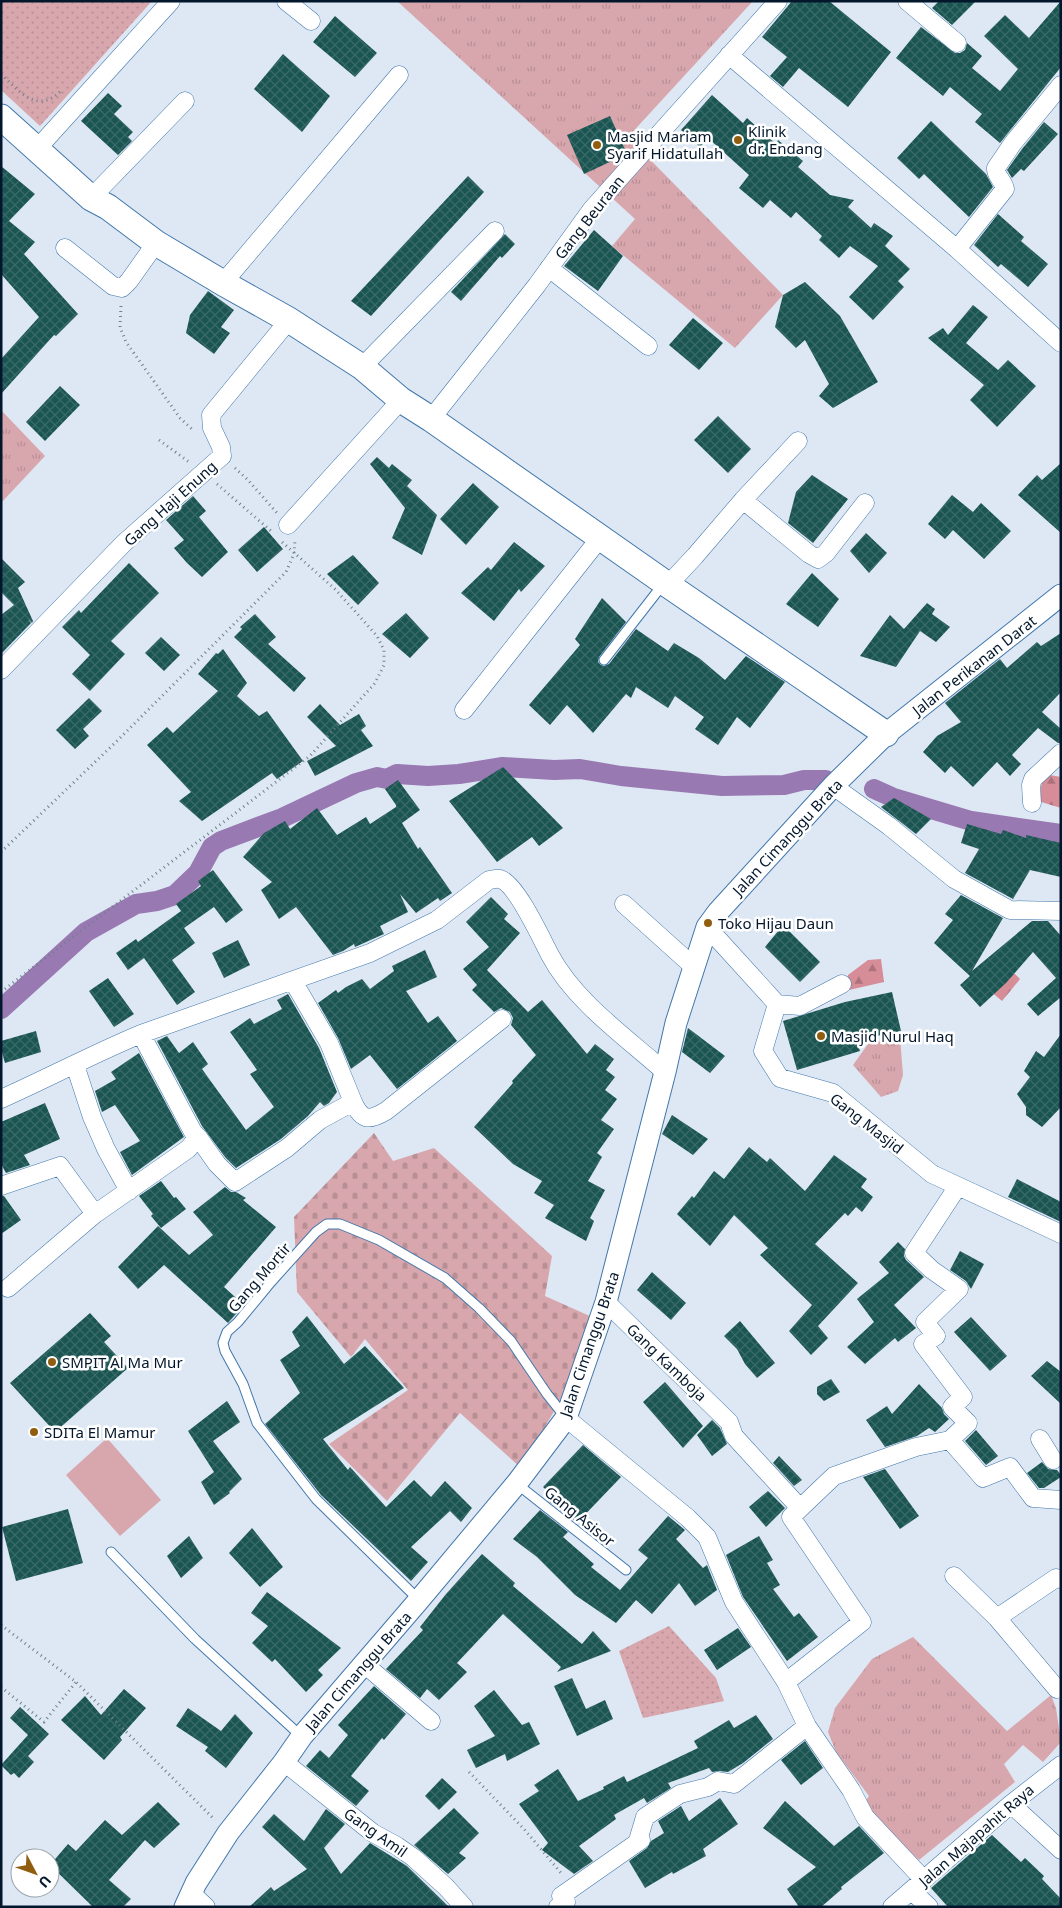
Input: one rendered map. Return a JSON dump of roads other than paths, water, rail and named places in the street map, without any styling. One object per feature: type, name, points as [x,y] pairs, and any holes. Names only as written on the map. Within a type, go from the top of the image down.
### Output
[{"type":"main road","points":[[1,117],[91,198],[108,207],[156,243],[289,320],[362,367],[401,400],[431,418],[666,584],[886,734]]},
{"type":"street","points":[[36,150],[171,1]]},
{"type":"street","points":[[286,1],[311,21]]},
{"type":"street","name":"Gang Beuraan","points":[[431,418],[550,268],[592,209],[778,1]]},
{"type":"street","points":[[907,1],[957,43]]},
{"type":"street","points":[[729,55],[957,249],[1061,342]]},
{"type":"street","points":[[223,283],[399,75]]},
{"type":"street","points":[[957,249],[1005,189],[1005,185],[996,168],[1013,143],[1061,85]]},
{"type":"street","points":[[91,198],[186,101]]},
{"type":"street","points":[[362,367],[495,231]]},
{"type":"street","points":[[65,248],[113,286],[122,288],[156,243]]},
{"type":"street","points":[[550,268],[648,346]]},
{"type":"street","name":"Gang Haji Enung","points":[[1,670],[124,543],[222,456],[221,447],[212,428],[211,414],[289,320]]},
{"type":"street","points":[[288,525],[401,400]]},
{"type":"street","points":[[666,584],[695,556],[743,500],[798,441]]},
{"type":"street","points":[[743,500],[809,554],[818,559],[826,552],[865,503]]},
{"type":"street","points":[[464,710],[600,538]]},
{"type":"street","name":"Jalan Perikanan Darat","points":[[886,734],[1061,595]]},
{"type":"street","name":"Jalan Cimanggu Brata","points":[[194,1902],[228,1833],[302,1736],[517,1484],[566,1418],[606,1302],[676,1022],[707,927],[718,912],[833,786],[886,734]]},
{"type":"street","points":[[1032,802],[1031,785],[1033,779],[1061,753]]},
{"type":"street","points":[[833,786],[889,826],[954,879],[1010,910],[1061,911]]},
{"type":"street","points":[[1,1099],[140,1034],[370,952],[437,920],[489,880],[500,879],[506,882],[533,918],[550,956],[564,978],[594,1009],[665,1072]]},
{"type":"street","points":[[624,904],[694,967]]},
{"type":"street","points":[[707,927],[777,1004],[800,1006],[842,984]]},
{"type":"street","points":[[293,980],[329,1043],[357,1111],[363,1116],[374,1118],[398,1103],[502,1019]]},
{"type":"street","name":"Gang Masjid","points":[[777,1004],[763,1051],[780,1078],[833,1093],[932,1174],[1061,1234]]},
{"type":"street","points":[[140,1034],[193,1132],[217,1164],[235,1182],[288,1148],[320,1120],[353,1102]]},
{"type":"street","points":[[75,1065],[92,1116],[106,1148],[129,1191]]},
{"type":"street","points":[[8,1288],[95,1214],[188,1149],[198,1137]]},
{"type":"street","points":[[1,1186],[60,1166],[95,1214]]},
{"type":"street","points":[[786,1682],[862,1622],[791,1517],[834,1476],[916,1447],[950,1440],[968,1423],[952,1407],[962,1397],[923,1344],[936,1336],[925,1322],[959,1289],[932,1270],[914,1253],[958,1186]]},
{"type":"street","name":"Gang Kamboja","points":[[606,1302],[728,1422],[734,1436],[800,1508]]},
{"type":"street","points":[[566,1418],[688,1518],[707,1537],[734,1602],[786,1682],[807,1726],[850,1790],[865,1817],[918,1885],[928,1907]]},
{"type":"street","points":[[1040,1439],[1058,1461]]},
{"type":"street","points":[[950,1440],[983,1478],[1010,1467],[1033,1498],[1060,1499]]},
{"type":"street","points":[[954,1576],[997,1618],[1060,1690]]},
{"type":"street","points":[[997,1618],[1056,1578],[1061,1579]]},
{"type":"street","points":[[363,1663],[431,1721]]},
{"type":"street","points":[[558,1907],[566,1902],[561,1896],[641,1840],[639,1837],[645,1817],[680,1794],[708,1787],[718,1781],[734,1784],[807,1726]]},
{"type":"street","name":"Gang Amil","points":[[284,1762],[373,1834],[398,1846],[414,1858],[446,1887],[464,1907]]},
{"type":"street","name":"Jalan Majapahit Raya","points":[[892,1907],[1011,1804],[1061,1764]]},
{"type":"street","points":[[1011,1804],[1061,1850]]},
{"type":"lane","points":[[604,660],[666,584]]},
{"type":"lane","name":"Gang Mortir","points":[[419,1600],[316,1499],[257,1423],[242,1384],[225,1351],[223,1343],[227,1332],[238,1322],[316,1232],[327,1224],[340,1224],[379,1240],[434,1270],[450,1282],[511,1341],[542,1388],[566,1418]]},
{"type":"lane","name":"Gang Asisor","points":[[517,1484],[626,1570]]},
{"type":"lane","points":[[111,1552],[195,1640],[302,1736]]},
{"type":"waterway","points":[[1,1009],[86,932],[136,904],[157,901],[175,895],[198,873],[212,847],[221,841],[282,818],[356,783],[377,777],[387,779],[397,774],[428,776],[459,774],[503,767],[554,770],[580,769],[621,776],[722,786],[784,785],[804,780],[826,780]]},
{"type":"waterway","points":[[874,789],[894,798],[971,821],[1061,834]]},
{"type":"place","name":"Klinik dr. Endang","points":[[738,140]]},
{"type":"place","name":"Masjid Mariam Syarif Hidatullah","points":[[597,145]]},
{"type":"place","name":"Toko Hijau Daun","points":[[708,923]]},
{"type":"place","name":"Masjid Nurul Haq","points":[[821,1036]]},
{"type":"place","name":"SMPIT Al Ma Mur","points":[[52,1362]]},
{"type":"place","name":"SDITa El Mamur","points":[[34,1432]]}]
